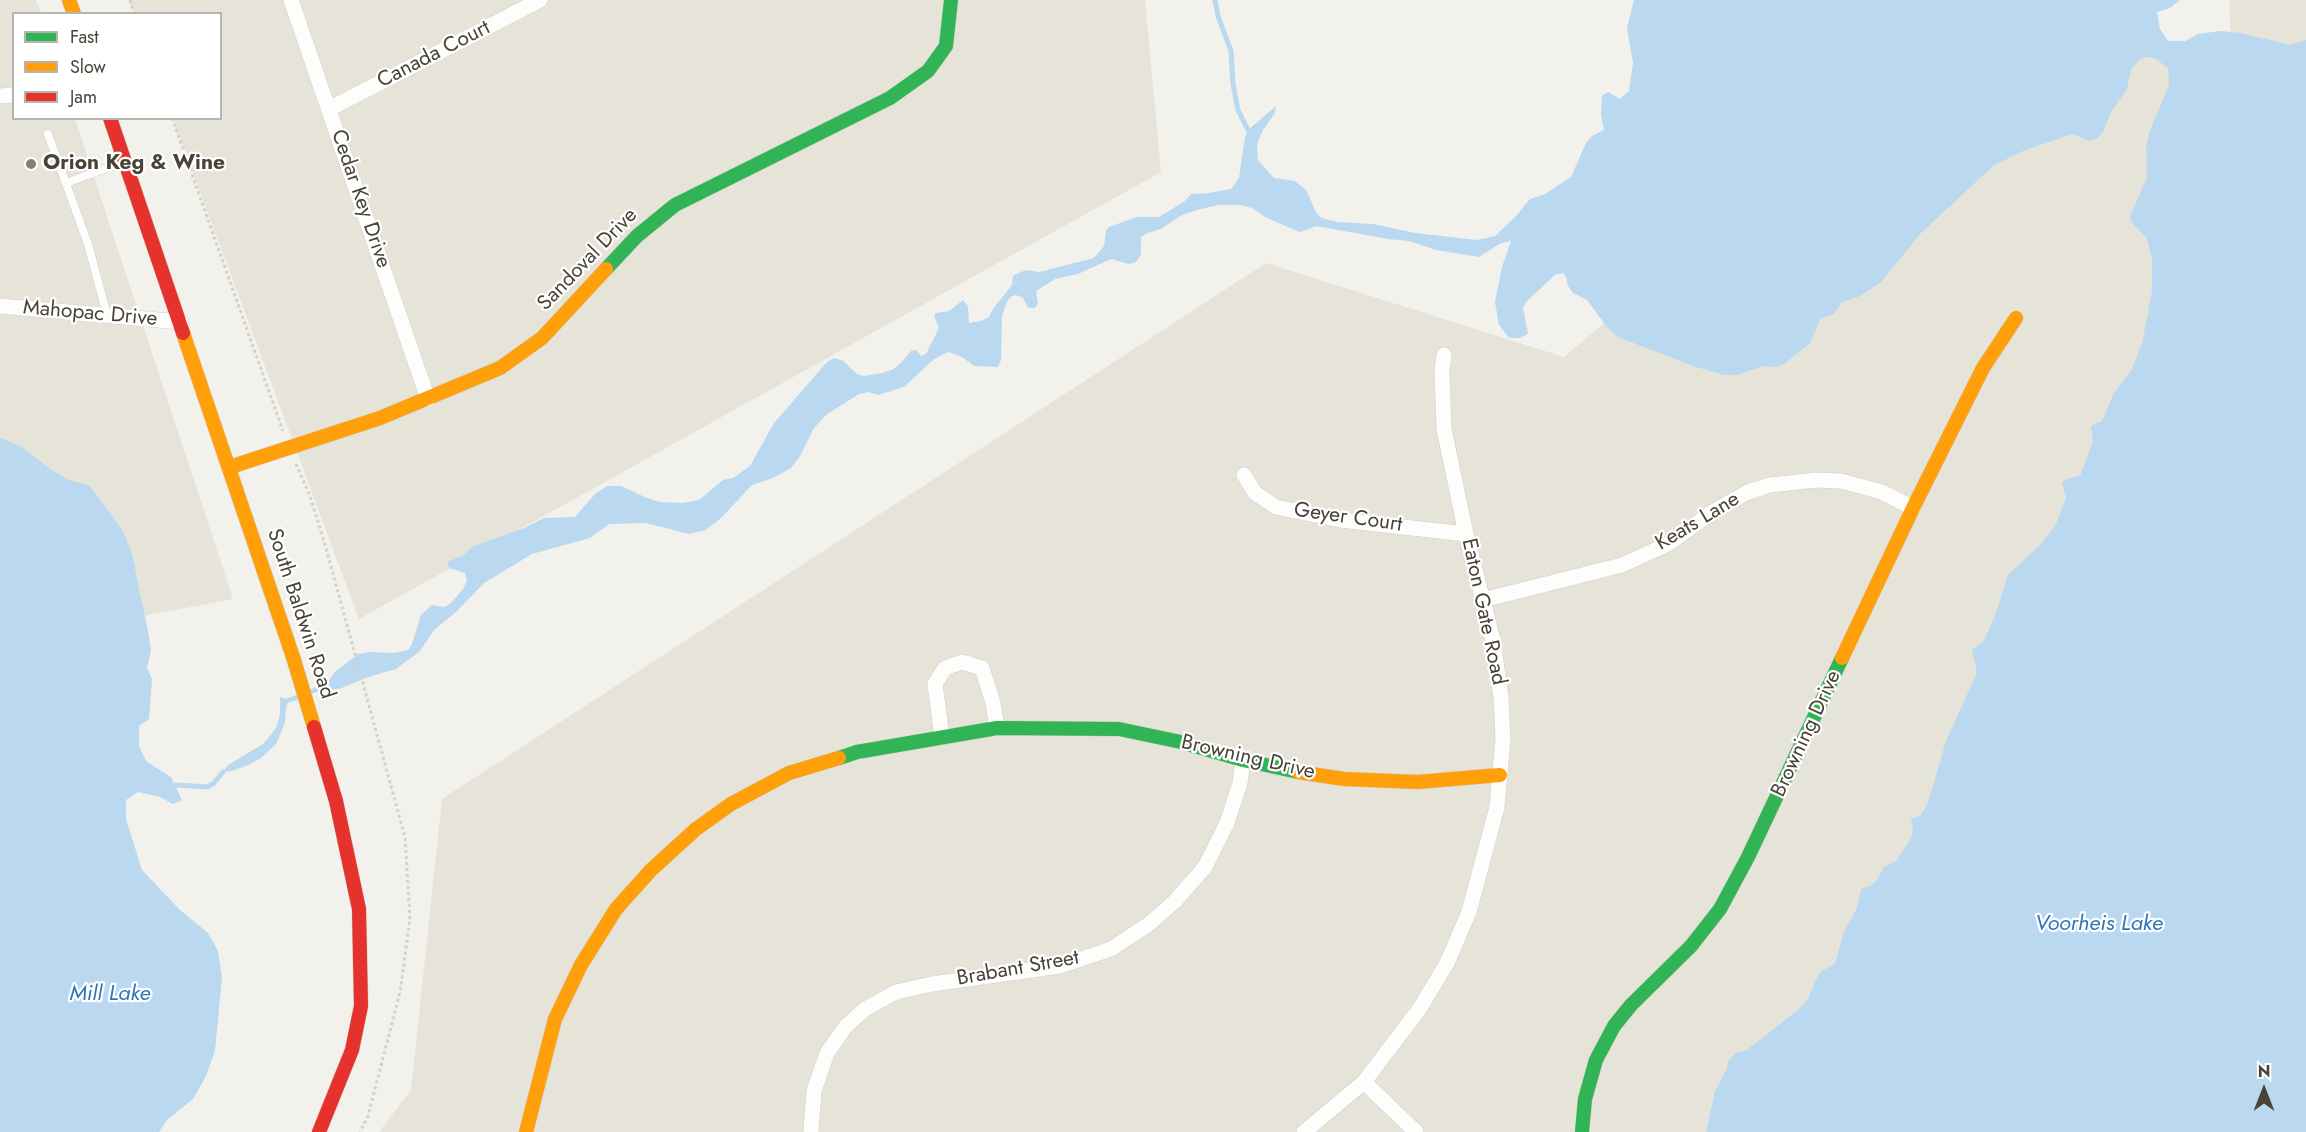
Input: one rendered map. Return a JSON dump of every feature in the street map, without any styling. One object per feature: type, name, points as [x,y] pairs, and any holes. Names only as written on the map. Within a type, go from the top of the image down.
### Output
[{"type":"street","name":"Cedar Key Drive","points":[[291,0],[428,399]]},
{"type":"street","name":"Canada Court","points":[[329,109],[540,0]]},
{"type":"street","name":"Sandoval Drive","points":[[230,467],[380,418],[500,368],[542,338],[637,236],[675,205],[890,98],[928,71],[946,46],[951,0]]},
{"type":"street","name":"South Baldwin Road","points":[[111,120],[293,657],[336,801],[359,909],[361,1006],[352,1050],[319,1132]]},
{"type":"street","name":"Mahopac Drive","points":[[0,306],[181,322]]},
{"type":"street","name":"Browning Drive","points":[[1582,1132],[1588,1089],[1596,1060],[1610,1034],[1631,1005],[1691,946],[1720,909],[1748,857],[1983,368],[2016,318]]},
{"type":"street","name":"Eaton Gate Road","points":[[1304,1132],[1364,1083],[1420,1008],[1448,963],[1469,912],[1497,807],[1503,739],[1502,697],[1492,640],[1466,534],[1444,429],[1442,371],[1444,356]]},
{"type":"street","name":"Geyer Court","points":[[1244,475],[1255,493],[1276,507],[1340,520],[1466,534]]},
{"type":"street","name":"Keats Lane","points":[[1483,600],[1622,564],[1668,544],[1711,513],[1748,492],[1770,485],[1816,480],[1841,481],[1882,492],[1914,508]]},
{"type":"street","points":[[942,737],[935,684],[945,668],[962,662],[981,668],[993,703],[997,728]]},
{"type":"street","name":"Browning Drive","points":[[526,1132],[555,1019],[581,965],[616,909],[651,870],[696,829],[731,804],[789,773],[857,752],[997,728],[1119,729],[1181,742],[1243,760],[1305,774],[1344,779],[1418,782],[1500,775]]},
{"type":"street","name":"Brabant Street","points":[[811,1132],[814,1091],[827,1053],[846,1026],[865,1009],[896,992],[932,984],[1060,966],[1111,949],[1149,924],[1175,901],[1205,867],[1227,823],[1240,783],[1243,760]]},
{"type":"street","points":[[1364,1083],[1416,1132]]},
{"type":"lane","points":[[48,134],[88,244],[107,315]]},
{"type":"lane","points":[[66,183],[125,162]]},
{"type":"path","points":[[173,120],[289,448],[310,496],[405,837],[410,919],[400,992],[368,1116],[360,1132]]},
{"type":"shaded area","points":[[0,0],[36,0],[41,12],[12,12],[12,120],[75,120],[233,599],[0,643]]},
{"type":"shaded area","points":[[129,0],[1145,0],[1161,172],[359,619],[173,120],[222,120],[222,12],[134,12]]},
{"type":"shaded area","points":[[2055,0],[2233,79],[2229,0],[2306,0],[2306,302],[2108,1132],[379,1132],[411,1090],[442,799],[1266,263],[1564,357],[1800,158]]},
{"type":"water","name":"Voorheis Lake","points":[[1634,0],[2180,0],[2170,8],[2157,12],[2160,29],[2168,41],[2185,41],[2198,34],[2220,31],[2241,33],[2290,45],[2306,40],[2306,1132],[1706,1132],[1715,1091],[1727,1069],[1728,1061],[1737,1052],[1745,1051],[1765,1036],[1798,1010],[1808,999],[1822,971],[1835,964],[1844,932],[1857,908],[1861,889],[1870,886],[1876,881],[1884,867],[1896,861],[1912,837],[1911,819],[1921,815],[1928,803],[1946,741],[1977,673],[1972,649],[1983,642],[1986,636],[2008,575],[2043,542],[2056,524],[2066,498],[2062,483],[2066,479],[2080,476],[2093,441],[2091,426],[2102,421],[2114,393],[2131,371],[2142,344],[2152,291],[2152,260],[2147,238],[2132,223],[2130,217],[2147,177],[2146,148],[2149,133],[2169,85],[2168,68],[2149,57],[2141,58],[2131,69],[2127,89],[2111,112],[2103,132],[2097,139],[2090,141],[2072,134],[2023,151],[1993,166],[1921,233],[1881,282],[1860,296],[1842,302],[1834,314],[1821,318],[1810,343],[1784,364],[1775,367],[1763,366],[1737,375],[1724,375],[1693,366],[1618,337],[1607,327],[1587,300],[1573,293],[1563,273],[1555,275],[1526,302],[1523,308],[1528,334],[1520,338],[1509,338],[1499,325],[1495,302],[1502,267],[1511,241],[1501,243],[1479,257],[1436,250],[1409,241],[1316,226],[1301,232],[1265,217],[1252,208],[1240,205],[1218,205],[1182,215],[1161,229],[1141,237],[1141,255],[1136,262],[1129,264],[1111,259],[1078,274],[1055,279],[1036,291],[1038,303],[1035,308],[1028,308],[1023,298],[1012,296],[1007,301],[1002,316],[1001,360],[998,367],[974,366],[962,357],[948,352],[933,360],[904,387],[878,395],[868,392],[859,394],[826,415],[814,428],[800,456],[791,468],[773,478],[752,485],[721,518],[706,530],[689,534],[646,523],[609,524],[590,538],[532,554],[484,583],[456,612],[434,630],[420,651],[396,669],[339,689],[331,690],[325,686],[335,672],[358,654],[394,653],[408,650],[421,615],[432,605],[444,607],[450,604],[467,581],[465,573],[449,568],[447,562],[462,556],[474,546],[524,528],[544,518],[575,517],[596,493],[607,486],[621,486],[660,502],[683,503],[699,500],[723,480],[733,478],[750,466],[774,423],[826,363],[834,358],[842,360],[857,374],[864,376],[892,370],[911,351],[916,350],[921,356],[926,354],[939,328],[934,316],[936,313],[949,311],[963,300],[968,306],[969,323],[981,321],[989,317],[1012,285],[1013,276],[1016,274],[1026,270],[1039,272],[1094,258],[1104,246],[1106,231],[1109,227],[1137,217],[1159,217],[1185,201],[1191,194],[1231,189],[1239,178],[1248,130],[1276,106],[1275,113],[1263,130],[1257,144],[1258,160],[1274,178],[1295,181],[1306,190],[1317,214],[1322,218],[1337,222],[1373,224],[1415,233],[1477,240],[1495,236],[1530,199],[1545,194],[1571,177],[1586,143],[1592,136],[1604,130],[1601,115],[1602,96],[1608,92],[1620,99],[1629,91],[1633,63],[1627,28]]},
{"type":"water","name":"Mill Lake","points":[[0,438],[22,447],[51,470],[71,481],[89,485],[123,531],[132,554],[151,651],[147,668],[152,679],[149,719],[139,726],[139,746],[146,761],[171,777],[182,800],[173,804],[160,797],[138,792],[126,800],[126,819],[142,870],[179,909],[208,933],[218,951],[222,978],[215,1051],[205,1078],[193,1099],[167,1120],[159,1132],[0,1132]]},
{"type":"water","points":[[280,697],[289,700],[285,723],[276,744],[261,758],[248,765],[223,772],[228,765],[263,744],[273,732],[280,713]]},
{"type":"waterway","points":[[1215,0],[1218,16],[1231,51],[1233,84],[1238,110],[1248,130]]},
{"type":"waterway","points":[[310,692],[325,686]]},
{"type":"waterway","points":[[289,700],[301,696]]},
{"type":"waterway","points":[[176,785],[207,787],[213,784],[223,772]]},
{"type":"traffic: fast","points":[[606,269],[637,236],[675,205],[890,98],[928,71],[946,46],[951,0]]},
{"type":"traffic: fast","points":[[1582,1132],[1585,1099],[1596,1060],[1614,1026],[1631,1005],[1691,946],[1720,909],[1748,857],[1842,658]]},
{"type":"traffic: fast","points":[[839,758],[857,752],[997,728],[1119,729],[1181,742],[1243,760],[1298,772]]},
{"type":"traffic: slow","points":[[69,0],[73,12]]},
{"type":"traffic: slow","points":[[230,467],[380,418],[500,368],[542,338],[606,269]]},
{"type":"traffic: slow","points":[[1842,658],[1983,368],[2016,318]]},
{"type":"traffic: slow","points":[[183,333],[293,657],[314,727]]},
{"type":"traffic: slow","points":[[526,1132],[555,1019],[581,965],[616,909],[651,870],[696,829],[731,804],[789,773],[839,758]]},
{"type":"traffic: slow","points":[[1298,772],[1344,779],[1418,782],[1500,775]]},
{"type":"traffic: jam","points":[[111,120],[183,333]]},
{"type":"traffic: jam","points":[[314,727],[336,801],[359,909],[361,1006],[352,1050],[319,1132]]},
{"type":"place","name":"Orion Keg & Wine","points":[[31,164]]}]
